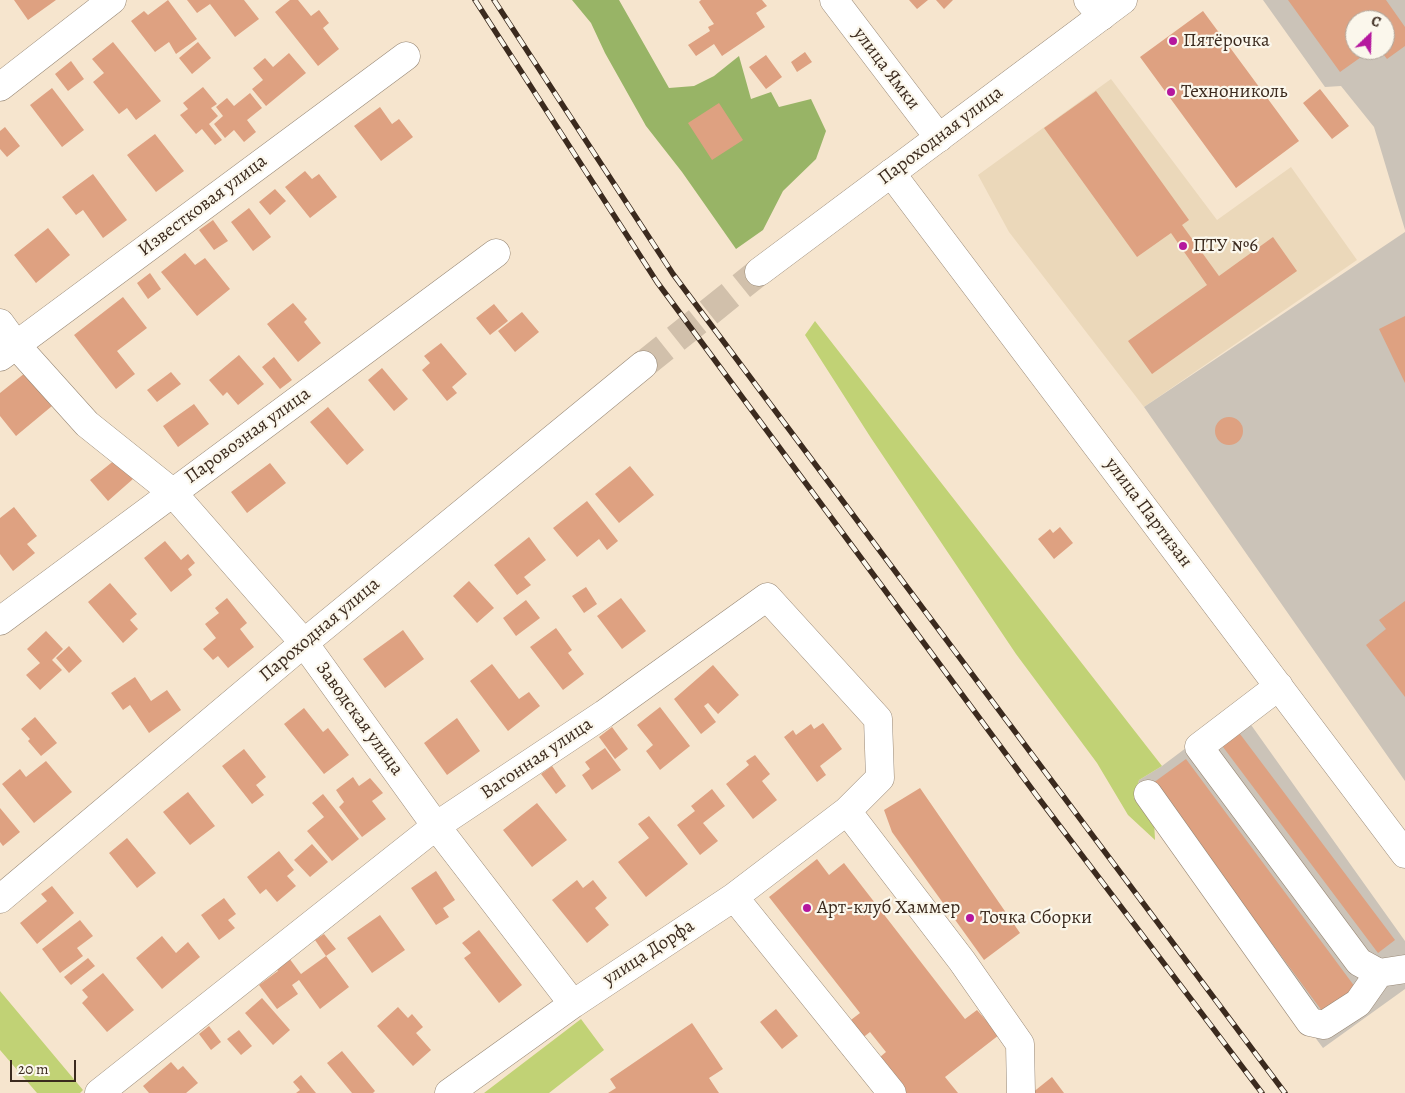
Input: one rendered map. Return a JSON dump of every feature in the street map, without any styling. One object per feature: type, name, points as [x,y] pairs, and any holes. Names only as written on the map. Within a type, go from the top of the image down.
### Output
[{"type":"street","points":[[0,87],[112,0]]},
{"type":"street","name":"улица Ямки","points":[[834,0],[938,138]]},
{"type":"street","name":"Пароходная улица","points":[[759,272],[938,138],[1095,8],[1123,0]]},
{"type":"street","name":"Известковая улица","points":[[8,351],[406,56]]},
{"type":"street","name":"улица Партизан","points":[[891,173],[1405,854]]},
{"type":"street","name":"Паровозная улица","points":[[0,621],[496,253]]},
{"type":"street","name":"Заводская улица","points":[[0,322],[8,351],[88,424],[172,492],[304,643],[436,826],[573,1004]]},
{"type":"street","name":"Пароходная улица","points":[[0,899],[304,643],[643,365]]},
{"type":"street","name":"Вагонная улица","points":[[99,1093],[436,826],[604,714],[767,597],[878,718],[880,778],[847,811]]},
{"type":"street","points":[[1279,686],[1199,747],[1358,962],[1392,971]]},
{"type":"street","points":[[1148,794],[1310,1022],[1324,1025],[1358,1003],[1392,971]]},
{"type":"street","points":[[847,811],[962,961],[1020,1044],[1021,1093]]},
{"type":"street","name":"улица Дорфа","points":[[449,1093],[573,1004],[734,897],[847,811]]},
{"type":"street","points":[[734,897],[892,1093]]},
{"type":"shaded area","points":[[1263,0],[1405,0],[1405,230],[1374,127],[1341,86],[1325,87]]},
{"type":"shaded area","name":"ПТУ №6","points":[[1111,79],[1217,220],[1291,167],[1357,260],[1144,407],[1009,232],[978,175]]},
{"type":"shaded area","points":[[1405,232],[1405,781],[1144,407]]},
{"type":"shaded area","points":[[1239,708],[1405,941],[1405,989],[1323,1048],[1154,820],[1134,799],[1139,780],[1162,766]]},
{"type":"green space","points":[[572,0],[619,0],[669,88],[694,86],[714,76],[739,56],[751,99],[771,92],[779,107],[811,99],[826,131],[816,159],[783,191],[763,230],[736,249],[682,172],[646,126],[605,53],[591,23]]},
{"type":"green space","points":[[815,321],[1162,766],[1139,780],[1134,799],[1154,820],[1155,840],[1128,815],[1097,763],[1016,654],[871,438],[805,335]]},
{"type":"green space","points":[[0,991],[83,1090],[80,1093],[37,1093],[0,1050]]},
{"type":"green space","points":[[581,1019],[604,1050],[549,1093],[484,1093]]},
{"type":"building","points":[[14,0],[56,0],[28,20]]},
{"type":"building","points":[[168,0],[197,39],[176,54],[169,42],[155,52],[131,21],[144,11],[148,15]]},
{"type":"building","points":[[187,0],[244,0],[259,19],[235,37],[210,4],[197,13]]},
{"type":"building","points":[[290,0],[298,0],[311,16],[319,10],[329,23],[323,28],[339,49],[318,66],[275,12]]},
{"type":"building","points":[[701,0],[762,0],[767,6],[756,13],[765,27],[722,56],[714,44],[696,56],[688,45],[710,31],[708,27],[714,24],[699,2]]},
{"type":"building","points":[[909,0],[928,0],[917,9]]},
{"type":"building","points":[[936,0],[953,0],[944,9]]},
{"type":"building","points":[[1288,0],[1386,0],[1393,10],[1345,10],[1345,60],[1357,60],[1340,72]]},
{"type":"building","points":[[1203,11],[1299,141],[1236,188],[1140,57]]},
{"type":"building","points":[[1395,13],[1405,27],[1405,46],[1395,53]]},
{"type":"building","points":[[113,42],[161,101],[136,120],[127,108],[119,114],[93,82],[104,73],[92,59]]},
{"type":"building","points":[[198,42],[211,58],[192,74],[179,58]]},
{"type":"building","points":[[805,52],[812,62],[797,72],[791,62]]},
{"type":"building","points":[[289,53],[306,73],[266,106],[252,89],[263,80],[253,68],[265,58],[273,67]]},
{"type":"building","points":[[766,55],[782,77],[766,89],[749,67]]},
{"type":"building","points":[[71,61],[84,79],[68,91],[55,74]]},
{"type":"building","points":[[203,87],[217,104],[211,108],[218,116],[209,124],[222,140],[215,145],[202,129],[196,134],[180,115],[188,109],[183,103]]},
{"type":"building","points":[[52,88],[84,130],[62,147],[30,105]]},
{"type":"building","points":[[1320,89],[1349,126],[1332,139],[1303,103]]},
{"type":"building","points":[[1096,91],[1189,220],[1182,225],[1219,276],[1273,237],[1297,271],[1152,374],[1128,341],[1207,285],[1171,233],[1137,257],[1044,128]]},
{"type":"building","points":[[250,93],[262,108],[247,120],[256,132],[244,142],[234,130],[225,138],[214,124],[223,116],[216,107],[227,98],[234,106]]},
{"type":"building","points":[[719,103],[743,140],[712,160],[688,123]]},
{"type":"building","points":[[380,107],[392,124],[399,119],[413,137],[381,161],[354,126]]},
{"type":"building","points":[[5,127],[20,146],[7,157],[0,149],[0,131]]},
{"type":"building","points":[[155,134],[184,171],[156,192],[127,155]]},
{"type":"building","points":[[305,171],[312,179],[319,174],[337,197],[310,218],[285,187]]},
{"type":"building","points":[[93,174],[127,220],[103,238],[83,210],[76,215],[62,197]]},
{"type":"building","points":[[275,189],[286,201],[270,215],[259,202]]},
{"type":"building","points":[[249,208],[271,237],[253,251],[231,222]]},
{"type":"building","points":[[213,220],[228,241],[214,250],[199,230]]},
{"type":"building","points":[[48,228],[70,255],[36,283],[14,255]]},
{"type":"building","points":[[185,253],[195,265],[205,258],[230,289],[197,316],[161,272]]},
{"type":"building","points":[[150,273],[161,289],[148,299],[137,283]]},
{"type":"building","points":[[123,297],[147,328],[117,351],[135,374],[116,389],[74,335]]},
{"type":"building","points":[[293,303],[307,319],[304,322],[321,343],[298,362],[267,324]]},
{"type":"building","points":[[494,304],[508,321],[490,335],[476,318]]},
{"type":"building","points":[[522,312],[539,332],[515,352],[498,331]]},
{"type":"building","points":[[1405,316],[1405,383],[1379,329]]},
{"type":"building","points":[[441,343],[467,374],[452,387],[457,393],[447,401],[422,370],[430,363],[424,356]]},
{"type":"building","points":[[239,355],[264,384],[238,405],[227,392],[223,396],[209,380]]},
{"type":"building","points":[[274,357],[292,380],[280,389],[262,367]]},
{"type":"building","points":[[382,368],[408,399],[394,411],[368,380]]},
{"type":"building","points":[[171,372],[181,384],[157,402],[147,390]]},
{"type":"building","points":[[25,373],[52,406],[16,436],[0,416],[0,393]]},
{"type":"building","points":[[194,404],[209,424],[178,447],[163,426]]},
{"type":"building","points":[[328,407],[364,450],[347,465],[310,422]]},
{"type":"building","points":[[1229,417],[1239,421],[1243,431],[1239,441],[1229,445],[1219,441],[1215,431],[1219,421]]},
{"type":"building","points":[[116,459],[133,479],[108,501],[90,480]]},
{"type":"building","points":[[270,463],[286,483],[247,513],[231,492]]},
{"type":"building","points":[[630,466],[654,495],[619,523],[595,494]]},
{"type":"building","points":[[587,501],[618,541],[607,550],[599,539],[577,557],[553,528]]},
{"type":"building","points":[[14,507],[37,536],[27,544],[35,553],[13,571],[0,554],[0,518]]},
{"type":"building","points":[[1060,527],[1073,543],[1054,559],[1038,539],[1050,529],[1053,533]]},
{"type":"building","points":[[529,537],[546,560],[524,577],[531,585],[517,595],[494,565]]},
{"type":"building","points":[[165,541],[181,560],[188,554],[195,563],[188,569],[192,575],[171,592],[144,558]]},
{"type":"building","points":[[469,581],[494,608],[477,623],[453,596]]},
{"type":"building","points":[[110,583],[137,614],[130,620],[138,629],[123,643],[88,602]]},
{"type":"building","points":[[586,587],[597,604],[584,613],[572,596]]},
{"type":"building","points":[[227,598],[247,623],[240,629],[254,647],[228,668],[218,656],[213,660],[203,649],[216,638],[205,624],[219,613],[215,608]]},
{"type":"building","points":[[621,598],[646,631],[622,649],[597,616]]},
{"type":"building","points":[[526,600],[540,618],[516,636],[503,618]]},
{"type":"building","points":[[1405,601],[1405,697],[1366,645],[1386,629],[1379,620]]},
{"type":"building","points":[[556,628],[572,650],[568,653],[584,674],[563,690],[530,647]]},
{"type":"building","points":[[403,630],[424,659],[385,688],[363,659]]},
{"type":"building","points":[[46,631],[63,649],[52,660],[62,670],[40,690],[26,675],[40,663],[27,649]]},
{"type":"building","points":[[69,646],[82,661],[69,673],[56,658]]},
{"type":"building","points":[[492,664],[519,699],[529,692],[540,706],[508,731],[470,681]]},
{"type":"building","points":[[713,665],[739,695],[718,714],[708,703],[704,706],[716,722],[701,734],[674,699]]},
{"type":"building","points":[[135,677],[151,701],[167,690],[181,710],[149,733],[130,705],[123,710],[111,693]]},
{"type":"building","points":[[660,707],[690,746],[660,770],[646,751],[653,745],[637,725]]},
{"type":"building","points":[[304,708],[323,732],[328,728],[349,755],[324,774],[284,724]]},
{"type":"building","points":[[35,717],[57,743],[41,756],[28,741],[30,739],[21,729]]},
{"type":"building","points":[[457,718],[480,751],[447,775],[424,743]]},
{"type":"building","points":[[823,723],[842,749],[820,766],[826,775],[817,782],[784,737],[793,730],[796,735],[811,724],[814,729]]},
{"type":"building","points":[[1234,726],[1395,940],[1378,953],[1217,739]]},
{"type":"building","points":[[612,727],[628,749],[615,759],[599,737]]},
{"type":"building","points":[[605,748],[621,770],[592,790],[582,775],[590,769],[585,762]]},
{"type":"building","points":[[244,749],[266,777],[256,785],[264,795],[252,804],[222,766]]},
{"type":"building","points":[[755,755],[770,774],[762,781],[777,800],[753,819],[726,784],[749,765],[746,761]]},
{"type":"building","points":[[1186,759],[1358,991],[1325,1015],[1153,783]]},
{"type":"building","points":[[46,761],[72,792],[34,823],[2,784],[20,769],[26,777]]},
{"type":"building","points":[[552,766],[566,786],[556,794],[541,774]]},
{"type":"building","points":[[353,777],[359,786],[370,778],[383,793],[372,801],[386,819],[362,837],[339,807],[344,802],[336,790]]},
{"type":"building","points":[[920,788],[1020,933],[984,960],[892,832],[884,810]]},
{"type":"building","points":[[712,789],[725,806],[703,823],[718,841],[700,855],[677,825],[695,811],[691,806]]},
{"type":"building","points":[[188,792],[215,826],[190,845],[163,812]]},
{"type":"building","points":[[323,794],[359,839],[332,861],[307,831],[324,817],[312,803]]},
{"type":"building","points":[[537,803],[567,840],[532,867],[503,830]]},
{"type":"building","points":[[0,808],[20,832],[3,846],[0,842]]},
{"type":"building","points":[[649,816],[688,864],[646,897],[618,862],[649,838],[638,824]]},
{"type":"building","points":[[127,838],[156,873],[137,888],[109,853]]},
{"type":"building","points":[[312,844],[328,862],[310,877],[294,860]]},
{"type":"building","points":[[279,851],[294,870],[287,876],[296,886],[277,902],[266,889],[260,894],[247,877]]},
{"type":"building","points":[[817,859],[829,875],[844,863],[965,1019],[977,1010],[999,1035],[945,1077],[958,1093],[899,1093],[874,1062],[886,1052],[870,1032],[856,1043],[843,1026],[860,1013],[769,897]]},
{"type":"building","points":[[436,871],[455,900],[443,908],[449,917],[436,925],[411,888]]},
{"type":"building","points":[[577,880],[583,888],[593,880],[607,898],[595,908],[609,925],[587,943],[552,900]]},
{"type":"building","points":[[52,886],[74,913],[37,944],[20,923],[47,901],[41,894]]},
{"type":"building","points":[[224,898],[236,914],[228,920],[235,928],[219,940],[201,915]]},
{"type":"building","points":[[380,915],[405,950],[372,973],[347,938]]},
{"type":"building","points":[[80,920],[93,936],[77,948],[83,956],[60,973],[42,949]]},
{"type":"building","points":[[479,930],[522,985],[499,1003],[464,958],[471,953],[462,943]]},
{"type":"building","points":[[324,934],[336,949],[326,956],[315,940]]},
{"type":"building","points":[[162,936],[176,953],[188,942],[200,957],[162,989],[136,958]]},
{"type":"building","points":[[326,956],[349,987],[320,1009],[299,980],[292,985],[298,994],[277,1009],[259,985],[278,971],[276,968],[289,958],[301,974]]},
{"type":"building","points":[[88,958],[95,966],[71,985],[64,977]]},
{"type":"building","points":[[103,973],[134,1010],[107,1032],[82,1003],[88,997],[82,990]]},
{"type":"building","points":[[262,998],[290,1030],[273,1045],[245,1013]]},
{"type":"building","points":[[398,1007],[408,1018],[412,1014],[423,1027],[416,1033],[431,1050],[413,1066],[377,1026]]},
{"type":"building","points":[[776,1009],[798,1036],[782,1049],[760,1022]]},
{"type":"building","points":[[692,1023],[723,1069],[709,1078],[719,1093],[608,1093],[616,1088],[610,1079]]},
{"type":"building","points":[[209,1026],[221,1042],[211,1050],[199,1034]]},
{"type":"building","points":[[239,1030],[252,1046],[241,1055],[227,1039]]},
{"type":"building","points":[[342,1051],[375,1091],[373,1093],[352,1093],[327,1063]]},
{"type":"building","points":[[171,1062],[178,1070],[183,1066],[198,1083],[186,1093],[149,1093],[143,1086]]},
{"type":"building","points":[[301,1075],[316,1093],[296,1093],[300,1090],[293,1082]]},
{"type":"building","points":[[1052,1077],[1064,1093],[1032,1093]]},
{"type":"tunnel","points":[[643,365],[759,272]]},
{"type":"railway","points":[[475,0],[657,282],[1037,796],[1262,1093]]},
{"type":"railway","points":[[494,0],[673,274],[1285,1093]]},
{"type":"place","name":"Пятёрочка","points":[[1173,41]]},
{"type":"place","name":"Технониколь","points":[[1171,92]]},
{"type":"place","name":"ПТУ №6","points":[[1183,246]]},
{"type":"place","name":"Арт-клуб Хаммер","points":[[807,908]]},
{"type":"place","name":"Точка Сборки","points":[[970,918]]}]
